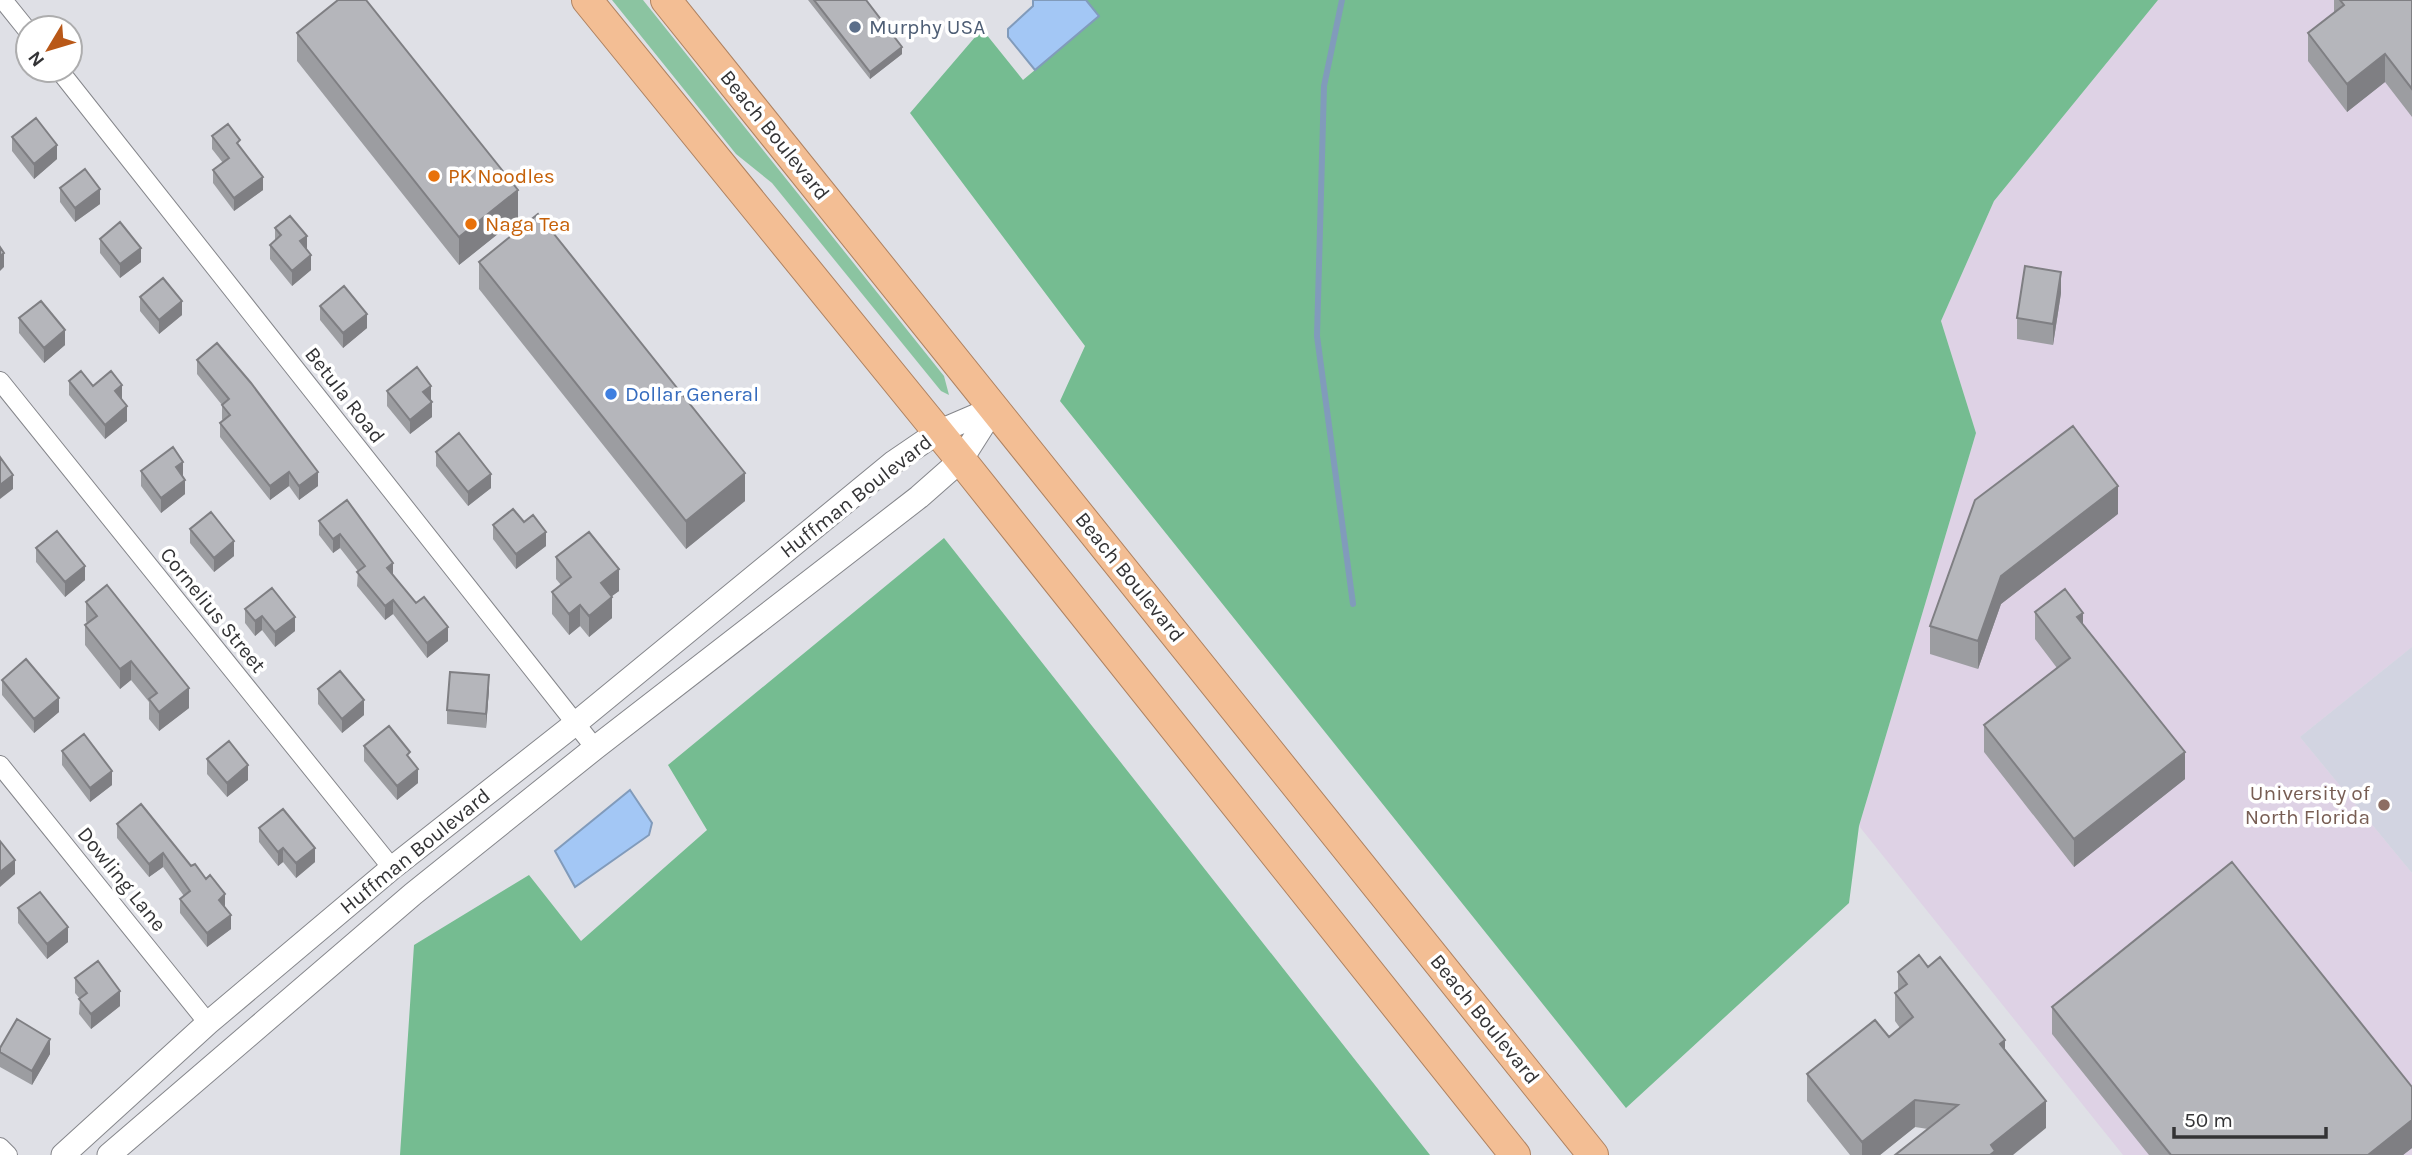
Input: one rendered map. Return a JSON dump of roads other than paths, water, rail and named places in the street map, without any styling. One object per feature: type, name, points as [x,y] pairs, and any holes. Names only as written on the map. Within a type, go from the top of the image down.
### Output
[{"type":"highway","points":[[587,0],[961,460],[1515,1155]]},
{"type":"highway","name":"Beach Boulevard","points":[[666,0],[1593,1155]]},
{"type":"street","points":[[3,0],[14,14]]},
{"type":"street","name":"Betula Road","points":[[69,84],[595,747]]},
{"type":"street","name":"Cornelius Street","points":[[0,381],[392,868]]},
{"type":"street","name":"Huffman Boulevard","points":[[63,1155],[208,1023],[392,868],[576,723],[894,462],[938,432],[994,408]]},
{"type":"street","name":"Huffman Boulevard","points":[[109,1155],[413,894],[595,747],[836,564],[961,460],[994,408]]},
{"type":"street","points":[[642,711],[654,687],[713,638],[714,629],[705,618]]},
{"type":"street","name":"Dowling Lane","points":[[0,765],[208,1023]]},
{"type":"street","points":[[0,1147],[8,1155]]},
{"type":"water","points":[[1033,0],[1086,0],[1099,16],[1035,70],[1008,37],[1008,29],[1033,6]]},
{"type":"water","points":[[630,790],[652,823],[649,835],[575,887],[555,851]]},
{"type":"waterway","points":[[1342,0],[1324,86],[1317,336],[1353,604]]},
{"type":"place","name":"Murphy USA","points":[[855,27]]},
{"type":"place","name":"PK Noodles","points":[[434,176]]},
{"type":"place","name":"Naga Tea","points":[[471,224]]},
{"type":"place","name":"Dollar General","points":[[611,394]]},
{"type":"place","name":"University of North Florida","points":[[2384,805]]}]
